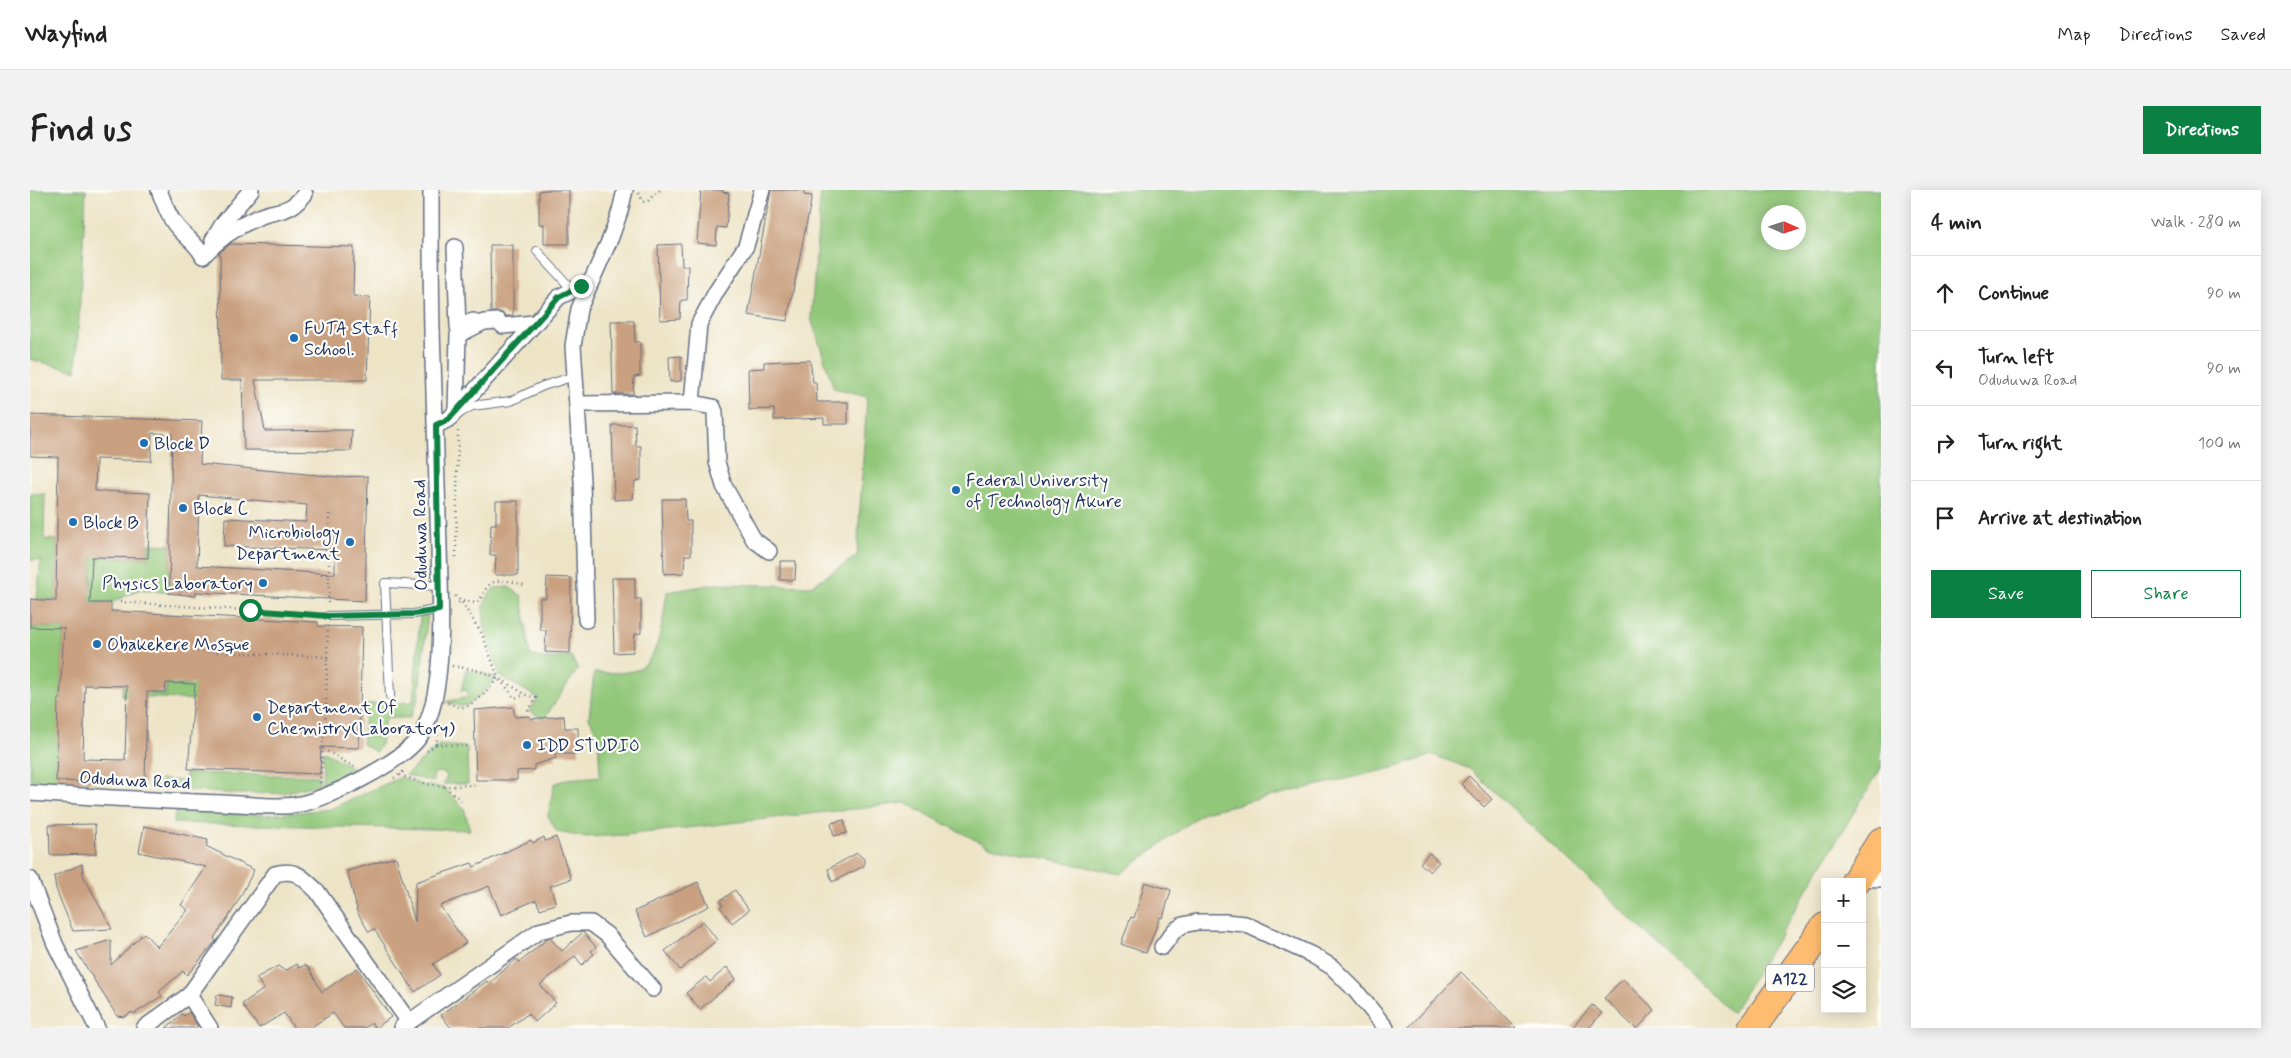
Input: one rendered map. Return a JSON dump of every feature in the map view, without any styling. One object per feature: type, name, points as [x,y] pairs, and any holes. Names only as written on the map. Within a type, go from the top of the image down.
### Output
[{"type":"highway","points":[[1866,878],[1881,842]]},
{"type":"highway","name":"A122","points":[[1752,1028],[1821,933]]},
{"type":"street","points":[[159,190],[168,214],[179,229],[198,246],[203,256]]},
{"type":"street","points":[[203,256],[224,222],[251,190]]},
{"type":"street","name":"Oduduwa Road","points":[[30,793],[294,806],[331,793],[363,778],[391,762],[420,737],[433,704],[439,670],[439,610],[444,588],[447,418],[432,331],[431,190]]},
{"type":"street","points":[[751,190],[754,218]]},
{"type":"street","points":[[692,403],[699,324],[711,300],[746,246],[762,190]]},
{"type":"street","points":[[586,620],[582,481],[573,346],[579,309],[586,283],[612,237],[631,191]]},
{"type":"street","points":[[203,256],[221,237],[254,219],[288,210],[296,205],[305,194]]},
{"type":"street","points":[[455,247],[458,327],[472,321],[498,321],[504,326],[534,323]]},
{"type":"street","points":[[447,418],[559,297],[586,283]]},
{"type":"street","points":[[447,418],[458,335],[484,322]]},
{"type":"street","points":[[577,404],[692,403],[713,407],[715,412],[717,462],[724,486],[754,540],[769,551]]},
{"type":"street","points":[[144,1028],[189,995],[274,874],[287,871],[300,875],[317,891],[405,1025],[539,931],[571,923],[591,923],[607,935],[653,989]]},
{"type":"street","points":[[30,879],[55,944],[96,1028]]},
{"type":"street","points":[[1162,947],[1174,931],[1183,925],[1206,922],[1245,924],[1312,955],[1332,967],[1355,990],[1386,1028]]},
{"type":"street","points":[[189,995],[210,1028]]},
{"type":"lane","points":[[536,252],[568,285],[586,283]]},
{"type":"lane","points":[[447,418],[472,406],[511,401],[543,386],[575,376]]},
{"type":"lane","points":[[390,696],[385,583],[444,588]]},
{"type":"lane","points":[[328,616],[414,614],[439,610]]},
{"type":"path","points":[[631,191],[643,202],[648,201],[660,190]]},
{"type":"path","points":[[456,557],[458,428],[472,406]]},
{"type":"path","points":[[327,783],[320,787],[328,657],[329,514],[333,514]]},
{"type":"path","points":[[321,574],[329,575]]},
{"type":"path","points":[[461,601],[476,603],[483,597],[487,587],[499,582],[510,580],[526,586]]},
{"type":"path","points":[[444,588],[461,601],[482,634],[498,677],[514,698],[526,695]]},
{"type":"path","points":[[120,602],[328,616]]},
{"type":"path","points":[[196,642],[196,653],[328,657]]},
{"type":"path","points":[[450,666],[498,677],[526,695],[536,698],[527,713]]},
{"type":"path","points":[[445,702],[461,707],[468,706],[492,686],[498,677]]},
{"type":"path","points":[[321,710],[326,710]]},
{"type":"path","points":[[420,737],[436,744],[467,746]]},
{"type":"path","points":[[323,749],[355,768],[348,772]]},
{"type":"path","points":[[400,776],[424,784],[445,787],[450,785],[475,785]]},
{"type":"path","points":[[445,787],[461,800]]},
{"type":"green space","points":[[30,190],[86,190],[76,371],[30,359]]},
{"type":"green space","points":[[821,190],[1881,190],[1881,768],[1732,1013],[1470,769],[1433,755],[1397,767],[1204,812],[1121,874],[987,846],[905,803],[626,835],[584,837],[557,832],[548,816],[554,784],[567,779],[600,776],[598,736],[589,717],[594,673],[633,671],[642,667],[650,659],[659,637],[667,592],[715,584],[811,586],[857,556],[867,397],[834,389],[811,318]]},
{"type":"green space","points":[[30,494],[45,494],[44,539],[57,540],[56,587],[91,588],[93,541],[108,541],[108,558],[148,558],[149,544],[170,545],[169,593],[140,589],[111,603],[37,599],[41,560],[30,560]]},
{"type":"green space","points":[[509,587],[522,596],[530,655],[544,659],[571,656],[578,669],[544,719],[529,711],[538,698],[500,676],[488,641],[483,614],[484,605],[494,588]]},
{"type":"green space","points":[[428,614],[418,699],[410,718],[385,718],[381,744],[376,752],[362,744],[366,704],[413,702],[420,616]]},
{"type":"green space","points":[[30,627],[64,628],[56,781],[30,779]]},
{"type":"green space","points":[[466,669],[497,677],[471,703],[460,706],[446,702],[468,697],[467,690],[461,691]]},
{"type":"green space","points":[[123,683],[152,684],[152,693],[166,694],[166,684],[313,692],[312,706],[122,696]]},
{"type":"green space","points":[[438,745],[467,747],[468,784],[443,784],[447,777],[445,773],[437,772],[433,775],[433,782],[406,775]]},
{"type":"green space","points":[[323,751],[353,768],[322,785]]},
{"type":"green space","points":[[186,773],[319,776],[319,784],[283,793],[238,794],[152,788],[161,779],[185,781]]},
{"type":"green space","points":[[401,777],[422,785],[444,788],[464,808],[470,830],[173,823],[176,811],[266,815],[330,809]]},
{"type":"building","points":[[569,190],[569,244],[544,244],[544,224],[539,224],[539,191]]},
{"type":"building","points":[[701,190],[723,190],[722,192],[729,193],[726,228],[717,227],[716,245],[697,243]]},
{"type":"building","points":[[771,190],[804,190],[804,195],[812,196],[787,321],[748,315]]},
{"type":"building","name":"FUTA Staff School.","points":[[230,244],[354,247],[353,296],[370,297],[367,380],[255,380],[265,431],[352,430],[351,451],[244,450],[242,380],[221,380],[220,252]]},
{"type":"building","points":[[681,244],[682,266],[688,266],[687,300],[681,300],[680,319],[660,320],[658,245]]},
{"type":"building","points":[[490,245],[513,245],[513,316],[506,316],[501,312],[491,312]]},
{"type":"building","points":[[611,321],[634,321],[635,342],[640,342],[640,376],[634,377],[633,394],[613,394]]},
{"type":"building","points":[[681,356],[681,381],[670,382],[669,357]]},
{"type":"building","points":[[810,360],[813,382],[816,382],[817,402],[848,402],[848,424],[824,424],[824,418],[774,420],[774,409],[749,410],[748,369],[764,368],[764,362]]},
{"type":"building","points":[[30,415],[202,421],[200,464],[339,477],[368,476],[365,601],[196,592],[196,596],[169,593],[172,434],[152,433],[151,461],[96,459],[95,491],[150,493],[148,558],[92,557],[90,603],[111,603],[111,611],[318,622],[318,626],[362,627],[359,748],[321,747],[320,774],[188,769],[195,684],[166,683],[165,692],[147,692],[145,783],[56,781],[58,699],[60,699],[64,628],[30,627],[30,599],[56,601],[58,457],[30,456]],"holes":[[[199,495],[307,505],[306,522],[225,518],[224,546],[335,550],[335,574],[197,566]],[[85,685],[127,686],[125,760],[83,759]]]},
{"type":"building","points":[[612,425],[635,425],[636,446],[641,446],[641,480],[635,481],[633,499],[614,500]]},
{"type":"building","points":[[662,499],[685,499],[686,521],[691,521],[691,555],[685,555],[684,573],[664,574]]},
{"type":"building","points":[[496,501],[518,501],[518,575],[495,575],[496,555],[490,555],[491,524],[496,524]]},
{"type":"building","points":[[780,561],[796,561],[795,580],[780,580]]},
{"type":"building","points":[[547,577],[571,578],[570,653],[545,652],[546,630],[540,630],[540,598],[546,598]]},
{"type":"building","points":[[612,578],[635,578],[635,599],[641,599],[641,633],[635,634],[633,652],[614,653]]},
{"type":"building","name":"IDD STUDIO","points":[[513,707],[515,717],[530,716],[530,719],[564,716],[565,728],[578,728],[579,754],[555,754],[556,758],[534,765],[534,770],[517,771],[517,780],[476,780],[474,710]]},
{"type":"building","points":[[1469,776],[1492,799],[1484,807],[1461,784]]},
{"type":"building","points":[[844,820],[847,833],[834,836],[831,823]]},
{"type":"building","points":[[95,824],[96,854],[50,855],[49,825]]},
{"type":"building","points":[[144,826],[208,840],[206,846],[254,870],[235,907],[214,938],[216,941],[187,975],[183,971],[159,992],[162,996],[134,1014],[132,1012],[124,1017],[117,1016],[76,951],[111,940],[111,965],[144,933],[157,947],[188,910],[181,905],[206,867],[139,852]]},
{"type":"building","points":[[544,837],[545,841],[556,837],[571,879],[550,886],[556,904],[540,909],[536,900],[501,915],[489,886],[440,906],[466,943],[433,964],[440,975],[415,992],[374,929],[369,932],[356,910],[347,871],[396,857],[415,922],[416,882],[472,863],[474,867],[531,840],[533,843]]},
{"type":"building","points":[[857,853],[864,859],[864,866],[832,882],[828,869]]},
{"type":"building","points":[[1429,853],[1439,862],[1430,872],[1420,863]]},
{"type":"building","points":[[82,864],[83,875],[112,929],[73,931],[56,889],[54,876]]},
{"type":"building","points":[[698,882],[709,906],[647,937],[635,911]]},
{"type":"building","points":[[1145,882],[1171,890],[1163,918],[1160,917],[1146,953],[1121,944],[1131,917],[1134,918]]},
{"type":"building","points":[[735,890],[749,910],[732,923],[720,907],[723,905],[720,901]]},
{"type":"building","points":[[703,921],[717,940],[680,970],[665,951]]},
{"type":"building","points":[[583,932],[596,947],[591,951],[594,954],[582,965],[575,956],[540,985],[556,1003],[535,1022],[528,1014],[508,1028],[451,1028],[441,1015],[487,981],[489,984],[516,959],[520,962],[547,939],[550,938],[562,951]]},
{"type":"building","points":[[297,964],[299,968],[305,965],[309,968],[322,992],[357,968],[391,1017],[376,1028],[371,1023],[365,1028],[344,1028],[333,1013],[310,1028],[294,1028],[284,1013],[259,1028],[242,1004],[264,989],[256,978],[278,966],[285,971]]},
{"type":"building","points":[[727,967],[736,979],[700,1009],[686,993],[706,977],[710,982]]},
{"type":"building","points":[[1461,972],[1477,988],[1516,1028],[1408,1028]]},
{"type":"building","points":[[1623,979],[1655,1010],[1638,1028],[1635,1028],[1604,998]]},
{"type":"building","points":[[217,995],[232,997],[231,1008],[215,1005]]},
{"type":"building","points":[[1592,1005],[1602,1013],[1589,1028],[1572,1028]]},
{"type":"building","points":[[189,1012],[198,1026],[195,1028],[166,1028],[182,1014],[184,1016]]},
{"type":"place","name":"FUTA Staff School.","points":[[294,338]]},
{"type":"place","name":"Block D","points":[[144,443]]},
{"type":"place","name":"Federal University of Technology Akure","points":[[956,490]]},
{"type":"place","name":"Block C","points":[[183,508]]},
{"type":"place","name":"Block B","points":[[73,522]]},
{"type":"place","name":"Microbiology Department","points":[[350,542]]},
{"type":"place","name":"Physics Laboratory","points":[[263,583]]},
{"type":"place","name":"Obakekere Mosque","points":[[97,644]]},
{"type":"place","name":"Department Of Chemistry(Laboratory)","points":[[257,717]]},
{"type":"place","name":"IDD STUDIO","points":[[527,745]]},
{"type":"route","points":[[250,610],[328,616],[414,614],[439,610],[436,425],[449,419],[559,297],[581,286]]}]
